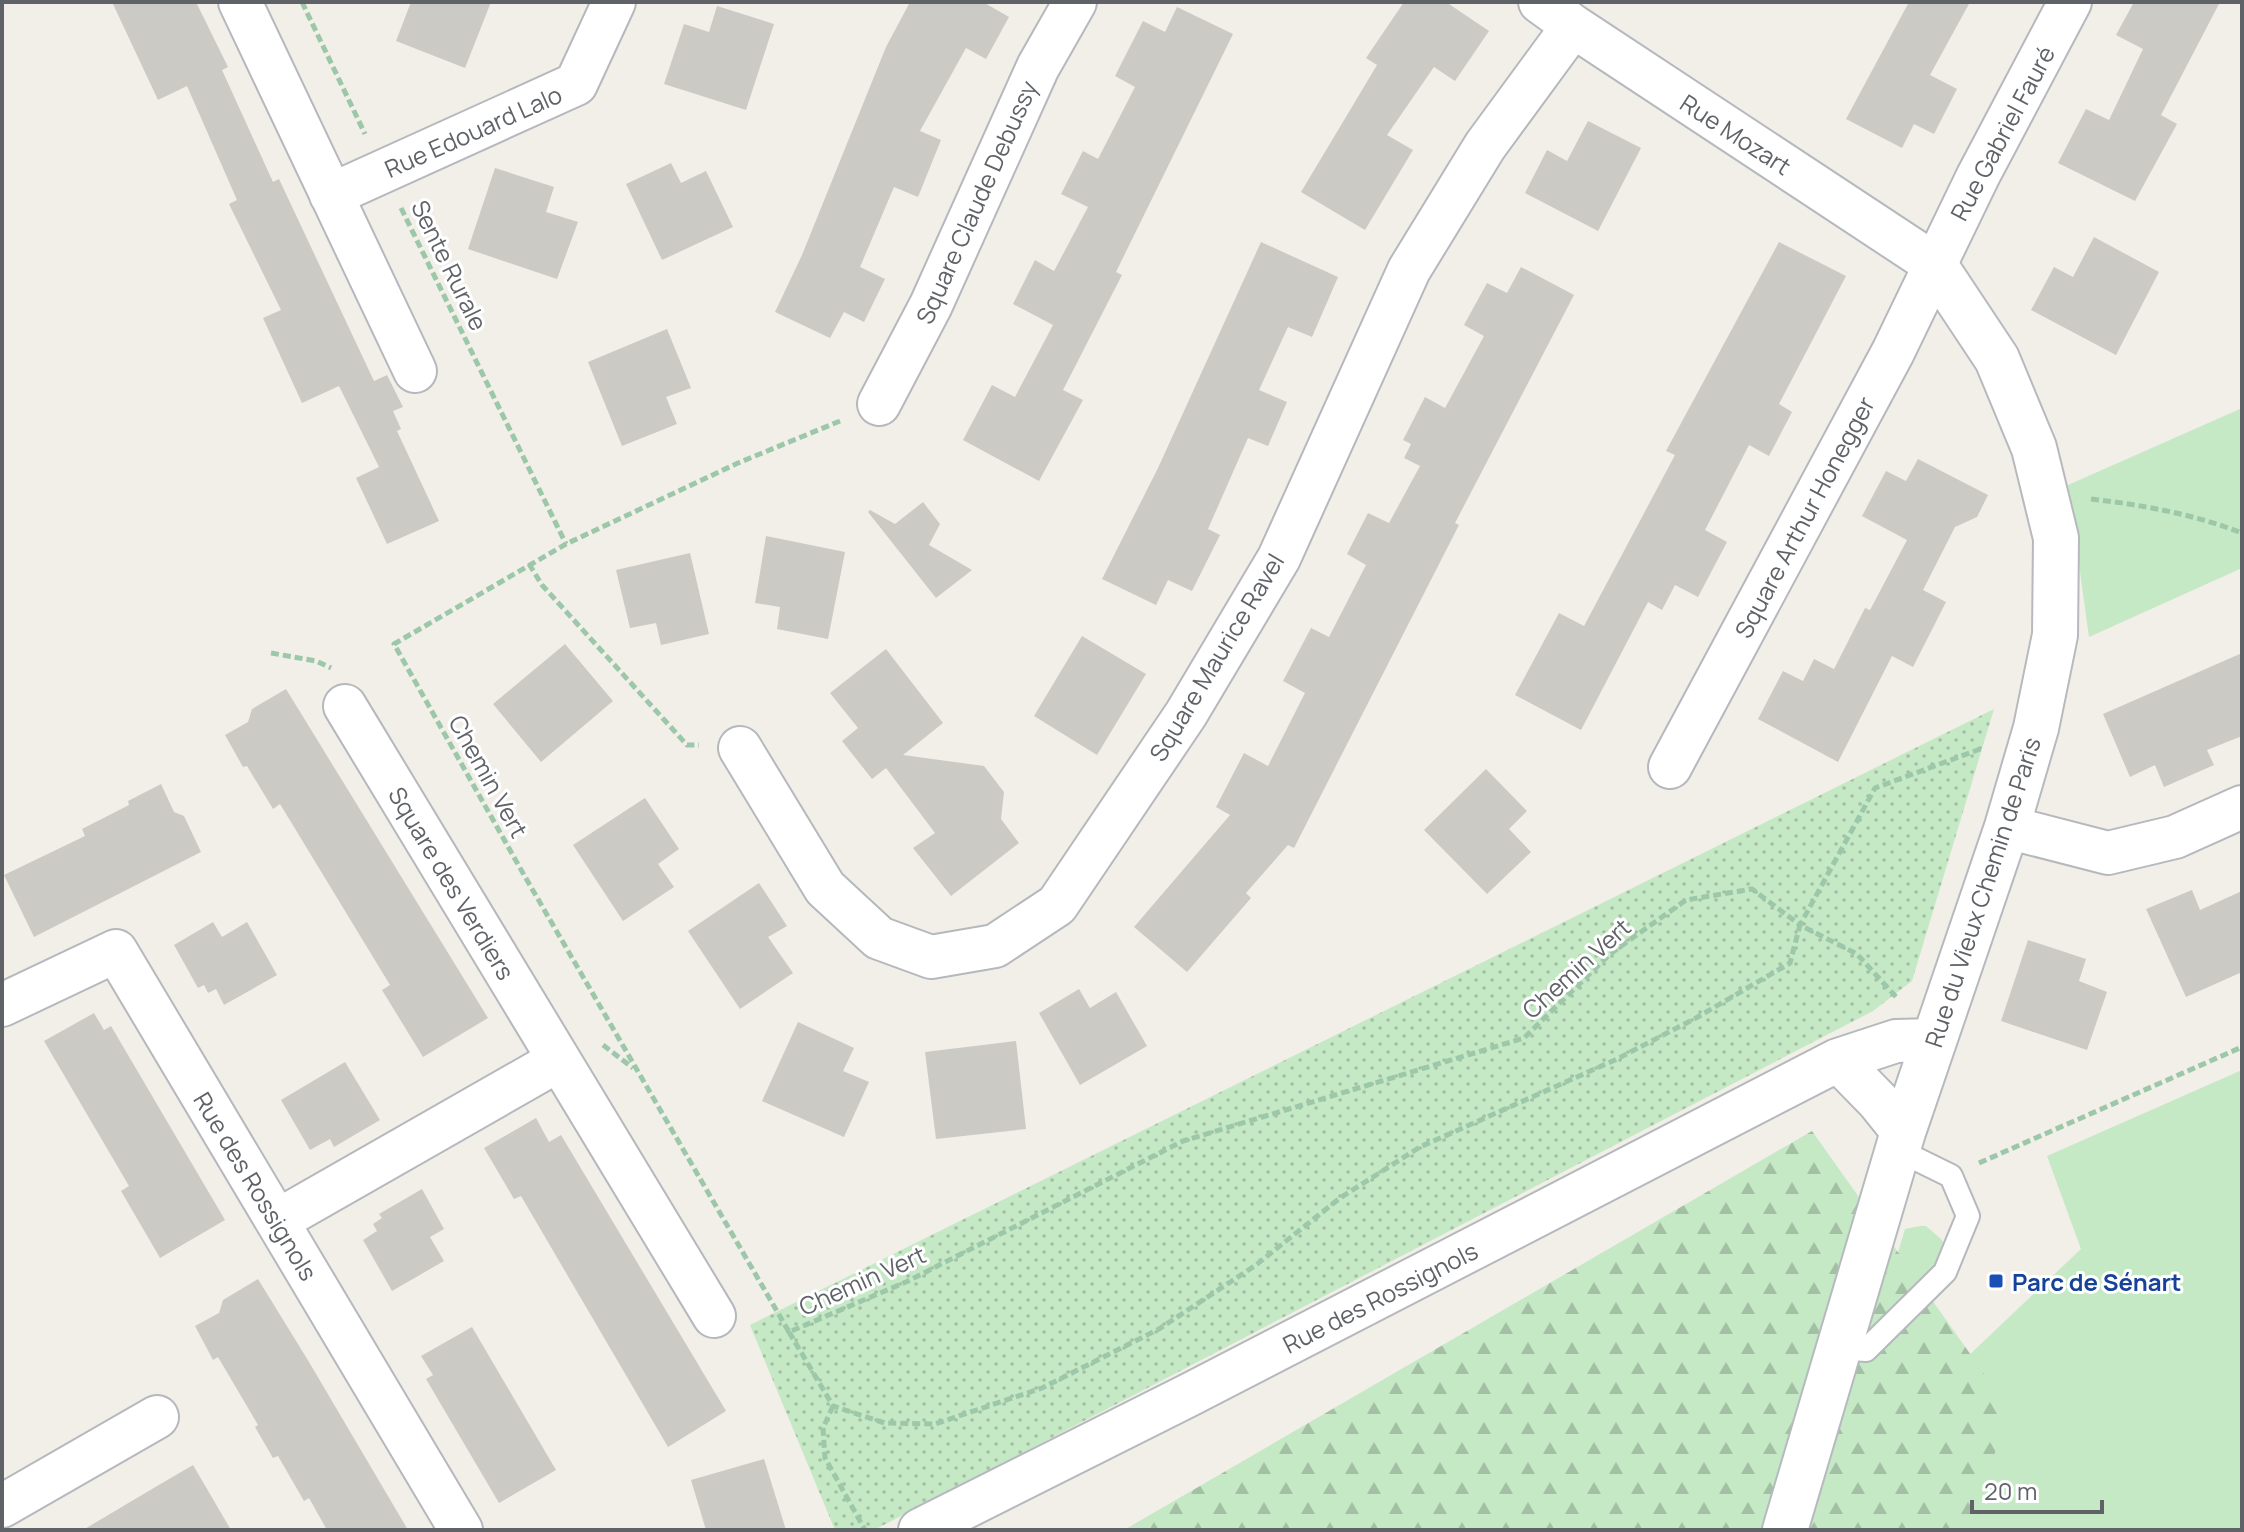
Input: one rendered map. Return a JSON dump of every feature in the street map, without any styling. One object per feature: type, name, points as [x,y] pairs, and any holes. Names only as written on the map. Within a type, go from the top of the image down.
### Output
[{"type":"street","points":[[240,2],[415,371]]},
{"type":"street","name":"Rue Edouard Lalo","points":[[331,195],[576,84],[614,2]]},
{"type":"street","name":"Square Claude Debussy","points":[[879,404],[931,305],[1038,67],[1075,2]]},
{"type":"street","name":"Rue Gabriel Fauré","points":[[1934,264],[2070,2]]},
{"type":"street","name":"Rue Mozart","points":[[1556,14],[1934,264]]},
{"type":"street","name":"Square Maurice Ravel","points":[[740,748],[825,888],[879,938],[931,957],[995,946],[1057,905],[1186,714],[1279,558],[1409,270],[1485,146],[1556,14]]},
{"type":"street","name":"Rue du Vieux Chemin de Paris","points":[[1785,1530],[1900,1141],[2007,827],[2036,728],[2055,635],[2056,538],[2034,448],[1997,359],[1934,264]]},
{"type":"street","name":"Square Arthur Honegger","points":[[1670,767],[1893,352],[1934,264]]},
{"type":"street","name":"Square des Verdiers","points":[[345,706],[714,1316]]},
{"type":"street","points":[[2007,827],[2108,853],[2175,837],[2242,807]]},
{"type":"street","name":"Rue des Rossignols","points":[[2,1005],[116,951],[461,1530]]},
{"type":"street","name":"Rue des Rossignols","points":[[920,1530],[1189,1395],[1838,1060],[1896,1041],[1934,1040]]},
{"type":"street","points":[[277,1221],[559,1060]]},
{"type":"street","points":[[1838,1060],[1878,1101],[1900,1141]]},
{"type":"street","points":[[2,1506],[157,1417]]},
{"type":"lane","points":[[1839,1348],[1866,1350],[1945,1272],[1968,1216],[1951,1176],[1900,1141]]},
{"type":"path","name":"Sente Rurale","points":[[302,2],[566,544]]},
{"type":"path","name":"Chemin Vert","points":[[879,404],[738,463],[566,544],[394,644],[789,1332],[906,1282],[1183,1141],[1524,1038],[1610,954],[1686,900],[1752,889],[1800,925],[1857,954],[1901,1002]]},
{"type":"path","points":[[2048,503],[2076,497],[2142,505],[2211,521],[2242,533]]},
{"type":"path","points":[[529,564],[542,585],[687,745],[740,748]]},
{"type":"path","points":[[789,1332],[833,1406],[885,1423],[935,1424],[1042,1388],[1159,1329],[1256,1265],[1340,1198],[1420,1147],[1615,1060],[1696,1018],[1790,963],[1800,925],[1875,788],[2036,728]]},
{"type":"path","points":[[1951,1176],[2242,1047]]},
{"type":"path","points":[[833,1406],[823,1428],[825,1458],[865,1530]]},
{"type":"green space","points":[[2240,409],[2242,568],[2089,637],[2068,485]]},
{"type":"green space","points":[[1994,709],[1912,981],[1873,1011],[874,1530],[835,1530],[750,1325]]},
{"type":"green space","points":[[2242,1070],[2242,1530],[1828,1530],[1844,1474],[2081,1249],[2047,1156]]},
{"type":"green space","points":[[1812,1131],[2010,1410],[1968,1530],[1124,1530]]},
{"type":"green space","points":[[1926,1226],[1942,1240],[1945,1253],[1907,1303],[1883,1302],[1905,1229]]},
{"type":"building","points":[[112,2],[196,2],[228,67],[222,70],[273,182],[279,179],[374,381],[387,375],[403,407],[393,411],[401,429],[397,431],[439,521],[387,544],[356,478],[379,467],[339,386],[302,403],[263,318],[281,310],[229,204],[237,200],[187,86],[158,100]]},
{"type":"building","points":[[411,2],[491,2],[465,68],[396,41]]},
{"type":"building","points":[[910,2],[983,2],[1009,17],[986,59],[966,48],[920,131],[941,140],[918,197],[894,187],[860,267],[885,279],[864,322],[844,312],[830,338],[775,312],[802,255],[886,47]]},
{"type":"building","points":[[1404,2],[1446,2],[1489,31],[1455,81],[1434,67],[1387,135],[1413,150],[1365,230],[1301,192],[1377,65],[1366,58]]},
{"type":"building","points":[[1909,2],[1970,2],[1930,75],[1957,89],[1934,134],[1914,124],[1902,148],[1846,119]]},
{"type":"building","points":[[2134,2],[2220,2],[2161,115],[2177,124],[2135,201],[2058,163],[2086,109],[2109,120],[2143,49],[2116,35]]},
{"type":"building","points":[[717,6],[774,24],[746,110],[664,84],[684,24],[709,32]]},
{"type":"building","points":[[1177,7],[1233,34],[1116,272],[1122,275],[1063,390],[1083,400],[1039,481],[963,440],[992,385],[1015,397],[1053,325],[1013,304],[1035,260],[1054,271],[1088,207],[1061,194],[1083,151],[1098,159],[1135,87],[1115,76],[1143,21],[1165,32]]},
{"type":"building","points":[[1588,121],[1641,148],[1598,231],[1525,193],[1547,150],[1567,161]]},
{"type":"building","points":[[671,163],[681,183],[706,171],[733,227],[662,260],[626,184]]},
{"type":"building","points":[[495,168],[554,187],[546,212],[578,222],[557,279],[468,249]]},
{"type":"building","points":[[2094,237],[2159,272],[2116,355],[2031,310],[2054,267],[2073,277]]},
{"type":"building","points":[[1261,242],[1338,277],[1312,337],[1288,327],[1259,390],[1287,402],[1268,446],[1248,438],[1208,529],[1220,535],[1192,591],[1168,580],[1156,605],[1102,579],[1158,468]]},
{"type":"building","points":[[1779,242],[1846,276],[1779,404],[1792,412],[1769,456],[1749,445],[1705,530],[1727,542],[1698,597],[1675,585],[1662,610],[1648,602],[1581,730],[1515,695],[1559,613],[1584,626],[1675,455],[1666,451]]},
{"type":"building","points":[[1521,267],[1574,295],[1455,523],[1459,525],[1294,848],[1288,845],[1246,893],[1251,898],[1187,972],[1134,927],[1230,815],[1216,807],[1244,753],[1268,766],[1305,693],[1283,681],[1311,628],[1329,637],[1366,565],[1347,554],[1368,513],[1389,523],[1420,466],[1404,458],[1411,444],[1403,440],[1425,397],[1445,408],[1484,336],[1464,325],[1487,283],[1507,293]]},
{"type":"building","points":[[667,329],[691,388],[666,397],[677,424],[622,446],[588,362]]},
{"type":"building","points":[[1918,459],[1988,495],[1977,517],[1955,527],[1923,590],[1946,602],[1913,667],[1892,656],[1838,762],[1758,719],[1783,671],[1803,681],[1814,659],[1834,669],[1865,608],[1870,610],[1907,540],[1862,516],[1886,471],[1906,481]]},
{"type":"building","points":[[923,502],[940,524],[929,545],[972,570],[936,598],[868,512],[870,510],[895,524]]},
{"type":"building","points":[[766,536],[845,552],[828,639],[777,629],[780,607],[755,603]]},
{"type":"building","points":[[690,553],[709,634],[661,645],[656,623],[630,628],[616,570]]},
{"type":"building","points":[[1082,636],[1146,674],[1097,755],[1034,716]]},
{"type":"building","points":[[565,644],[613,701],[541,762],[493,704]]},
{"type":"building","points":[[886,649],[943,723],[903,755],[984,766],[1004,792],[1001,819],[1019,843],[951,896],[913,848],[935,833],[886,768],[872,779],[842,741],[858,728],[830,693]]},
{"type":"building","points":[[2242,653],[2242,736],[2207,750],[2214,765],[2164,787],[2155,765],[2130,777],[2103,714]]},
{"type":"building","points":[[286,689],[488,1018],[423,1057],[382,990],[390,985],[280,804],[273,809],[225,735],[248,722],[252,709]]},
{"type":"building","points":[[1486,769],[1527,811],[1509,829],[1531,852],[1487,894],[1424,830]]},
{"type":"building","points":[[161,784],[174,812],[184,816],[201,852],[34,937],[4,875],[85,836],[82,829],[129,805],[128,801]]},
{"type":"building","points":[[645,798],[679,849],[658,864],[674,887],[623,921],[573,845]]},
{"type":"building","points":[[759,883],[787,926],[768,937],[793,973],[740,1009],[688,931]]},
{"type":"building","points":[[2192,890],[2200,910],[2242,891],[2242,972],[2186,997],[2146,909]]},
{"type":"building","points":[[213,922],[222,937],[247,922],[277,975],[224,1005],[216,989],[208,993],[204,985],[198,988],[174,945]]},
{"type":"building","points":[[2028,940],[2086,959],[2079,981],[2107,992],[2087,1050],[2001,1021]]},
{"type":"building","points":[[1079,989],[1090,1008],[1116,992],[1147,1046],[1080,1085],[1039,1013]]},
{"type":"building","points":[[94,1013],[104,1030],[111,1026],[225,1220],[160,1258],[121,1191],[129,1186],[44,1041]]},
{"type":"building","points":[[798,1022],[854,1048],[843,1071],[869,1082],[844,1137],[762,1101]]},
{"type":"building","points":[[1016,1041],[1026,1129],[936,1139],[925,1052]]},
{"type":"building","points":[[345,1062],[380,1120],[334,1147],[330,1139],[310,1150],[281,1100]]},
{"type":"building","points":[[536,1118],[549,1142],[561,1135],[726,1411],[668,1447],[521,1196],[514,1199],[484,1148]]},
{"type":"building","points":[[422,1189],[444,1229],[430,1237],[444,1261],[392,1291],[363,1240],[377,1231],[373,1224],[382,1218],[379,1214]]},
{"type":"building","points":[[258,1279],[408,1530],[327,1530],[309,1498],[304,1501],[278,1456],[273,1458],[255,1427],[258,1425],[218,1357],[213,1360],[195,1326],[219,1313],[223,1300]]},
{"type":"building","points":[[472,1327],[556,1470],[499,1503],[426,1379],[433,1375],[421,1356]]},
{"type":"building","points":[[764,1459],[786,1530],[706,1530],[691,1480]]},
{"type":"building","points":[[193,1465],[231,1530],[83,1530],[152,1489]]},
{"type":"place","name":"Parc de Sénart","points":[[1996,1281]]}]
